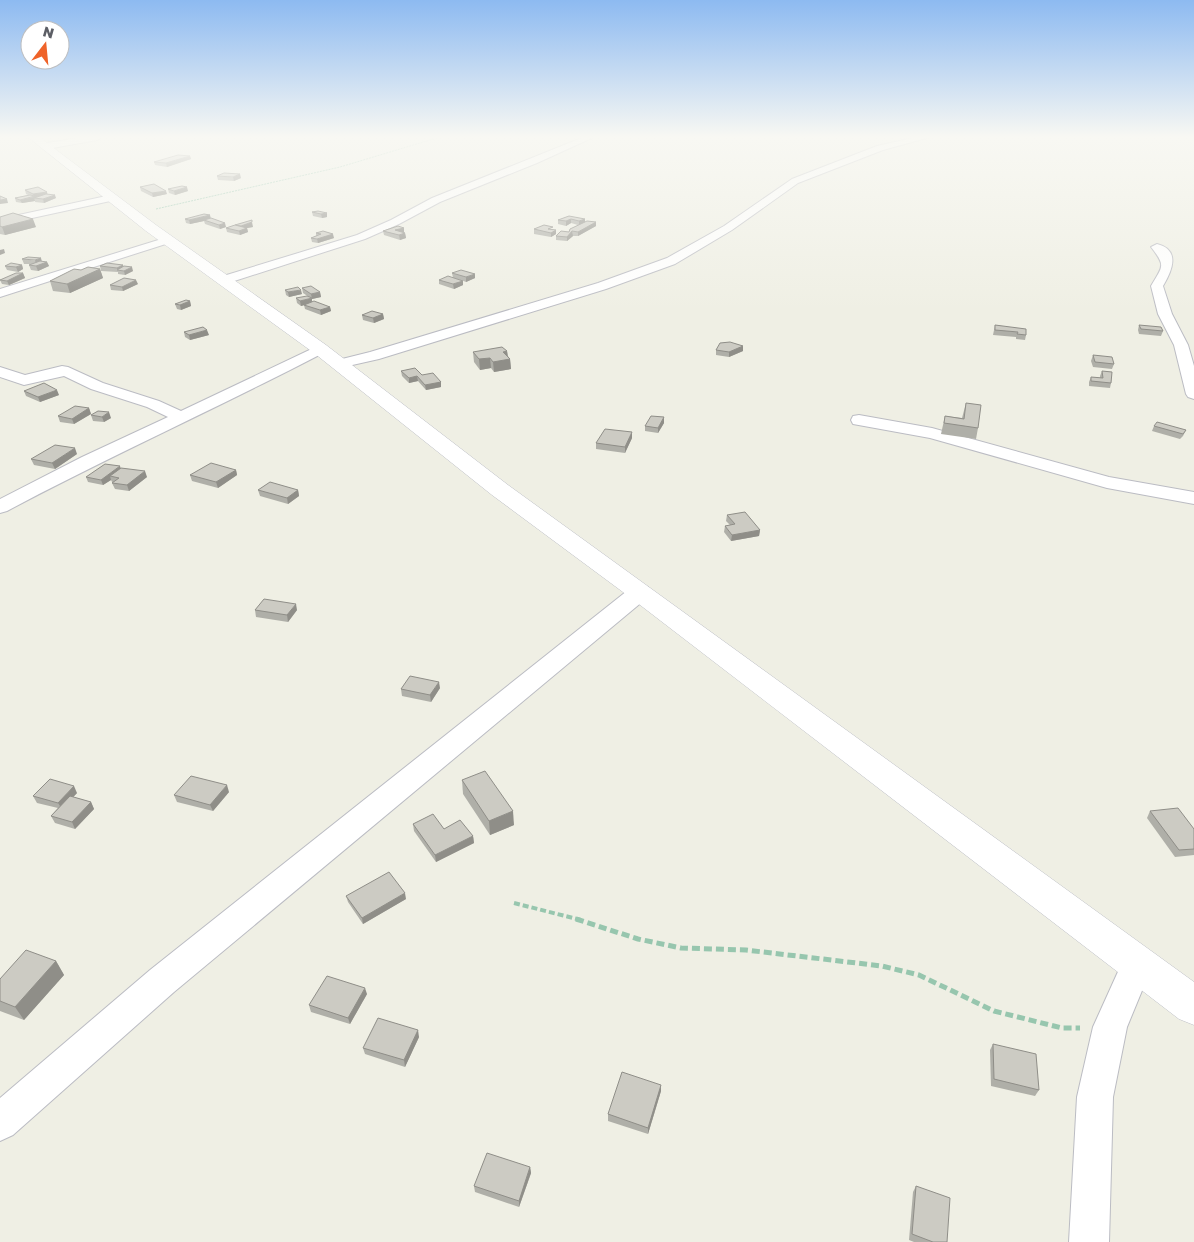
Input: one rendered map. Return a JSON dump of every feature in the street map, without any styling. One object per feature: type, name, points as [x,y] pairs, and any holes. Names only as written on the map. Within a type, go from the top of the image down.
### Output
[{"type":"main road","points":[[107,195],[330,357],[500,490],[640,592],[1194,1006]]},
{"type":"street","points":[[224,280],[361,237],[449,195]]},
{"type":"street","points":[[0,507],[88,461],[182,418],[330,357],[374,356],[649,270],[671,261],[728,228],[775,195]]},
{"type":"street","points":[[0,222],[111,198]]},
{"type":"street","points":[[0,293],[168,240]]},
{"type":"street","points":[[1157,247],[1163,252],[1167,260],[1167,270],[1157,286],[1166,314],[1181,345],[1194,394]]},
{"type":"street","points":[[0,372],[24,380],[64,371],[97,386],[153,404],[182,418]]},
{"type":"street","points":[[859,420],[932,433],[1107,482],[1194,498]]},
{"type":"street","points":[[0,1122],[162,981],[640,592]]},
{"type":"street","points":[[1089,1242],[1094,1097],[1110,1027],[1137,964]]},
{"type":"path","points":[[133,213],[220,195]]},
{"type":"path","points":[[514,903],[597,924],[638,939],[681,948],[746,950],[882,966],[919,975],[994,1011],[1062,1028],[1110,1027]]},
{"type":"building","points":[[43,195],[55,195],[43,199],[34,198]]},
{"type":"building","points":[[35,196],[20,200],[15,198]]},
{"type":"building","points":[[318,211],[327,213],[312,212]]},
{"type":"building","points":[[13,213],[33,219],[0,226],[0,217]]},
{"type":"building","points":[[204,214],[210,215],[189,220],[185,219]]},
{"type":"building","points":[[569,216],[585,219],[579,221],[571,219],[566,221],[558,220]]},
{"type":"building","points":[[211,218],[225,223],[219,225],[204,220]]},
{"type":"building","points":[[252,220],[252,222],[241,226],[235,225]]},
{"type":"building","points":[[587,221],[596,222],[578,232],[572,231],[567,237],[556,236],[561,231],[569,232],[570,229]]},
{"type":"building","points":[[235,225],[247,228],[239,231],[226,228]]},
{"type":"building","points":[[544,225],[553,227],[548,229],[556,230],[551,233],[534,229]]},
{"type":"building","points":[[398,226],[404,228],[395,230],[405,233],[399,235],[383,231]]},
{"type":"building","points":[[323,231],[333,234],[317,239],[311,238],[321,234],[316,233]]},
{"type":"building","points":[[28,257],[41,258],[35,260],[22,259]]},
{"type":"building","points":[[40,261],[47,262],[36,266],[29,265]]},
{"type":"building","points":[[11,263],[22,265],[16,267],[5,266]]},
{"type":"building","points":[[107,263],[123,265],[117,268],[100,266]]},
{"type":"building","points":[[124,266],[132,267],[124,271],[117,270]]},
{"type":"building","points":[[88,267],[100,269],[67,284],[50,281],[74,269],[81,270]]},
{"type":"building","points":[[461,270],[475,274],[466,277],[452,273]]},
{"type":"building","points":[[16,273],[23,273],[7,281],[0,280]]},
{"type":"building","points":[[448,276],[463,281],[453,284],[439,280]]},
{"type":"building","points":[[124,278],[136,280],[122,287],[110,285]]},
{"type":"building","points":[[311,286],[320,292],[311,294],[302,288]]},
{"type":"building","points":[[298,287],[301,290],[288,292],[285,290]]},
{"type":"building","points":[[307,296],[312,298],[300,301],[296,298]]},
{"type":"building","points":[[186,300],[190,301],[180,305],[175,304]]},
{"type":"building","points":[[314,301],[330,307],[320,310],[304,305]]},
{"type":"building","points":[[372,311],[383,314],[373,318],[362,315]]},
{"type":"building","points":[[995,325],[1026,329],[1026,335],[1017,334],[1018,332],[995,330]]},
{"type":"building","points":[[1139,325],[1161,327],[1163,331],[1141,329]]},
{"type":"building","points":[[203,327],[207,330],[189,335],[184,332]]},
{"type":"building","points":[[730,342],[743,346],[729,352],[716,350],[720,343]]},
{"type":"building","points":[[502,347],[507,351],[503,352],[510,359],[493,362],[490,358],[479,359],[473,352]]},
{"type":"building","points":[[1093,355],[1112,357],[1114,364],[1095,362]]},
{"type":"building","points":[[415,368],[422,375],[433,373],[441,382],[425,385],[417,376],[409,378],[401,371]]},
{"type":"building","points":[[1102,371],[1112,372],[1111,383],[1091,381],[1091,377],[1103,378]]},
{"type":"building","points":[[44,383],[57,390],[38,397],[24,391]]},
{"type":"building","points":[[966,403],[981,405],[978,428],[944,423],[945,416],[964,419]]},
{"type":"building","points":[[75,406],[89,408],[72,419],[58,416]]},
{"type":"building","points":[[98,411],[109,412],[102,417],[91,415]]},
{"type":"building","points":[[651,416],[664,417],[658,428],[645,426]]},
{"type":"building","points":[[1157,422],[1186,430],[1183,434],[1154,426]]},
{"type":"building","points":[[605,429],[632,432],[625,447],[596,443]]},
{"type":"building","points":[[55,445],[75,448],[52,463],[31,459]]},
{"type":"building","points":[[211,463],[236,470],[216,482],[190,475]]},
{"type":"building","points":[[105,464],[120,466],[101,480],[86,477]]},
{"type":"building","points":[[121,468],[145,471],[127,485],[112,483],[119,478],[110,476]]},
{"type":"building","points":[[270,482],[298,490],[287,498],[258,490]]},
{"type":"building","points":[[745,512],[760,530],[732,535],[725,526],[735,524],[727,515]]},
{"type":"building","points":[[264,599],[296,604],[287,615],[255,610]]},
{"type":"building","points":[[410,676],[439,682],[430,695],[401,689]]},
{"type":"building","points":[[485,771],[513,811],[489,821],[462,780]]},
{"type":"building","points":[[191,776],[227,785],[210,805],[174,795]]},
{"type":"building","points":[[50,779],[74,786],[58,803],[33,796]]},
{"type":"building","points":[[70,796],[91,802],[72,822],[51,816]]},
{"type":"building","points":[[1178,808],[1194,829],[1194,849],[1179,850],[1150,811]]},
{"type":"building","points":[[433,814],[444,829],[460,820],[473,836],[435,855],[413,824]]},
{"type":"building","points":[[389,872],[405,893],[362,918],[346,896]]},
{"type":"building","points":[[26,950],[56,961],[15,1007],[0,1001],[0,979]]},
{"type":"building","points":[[327,976],[365,988],[348,1018],[309,1005]]},
{"type":"building","points":[[378,1018],[418,1030],[404,1060],[363,1048]]},
{"type":"building","points":[[993,1044],[1036,1054],[1039,1090],[994,1079]]},
{"type":"building","points":[[622,1072],[661,1085],[648,1128],[608,1114]]},
{"type":"building","points":[[487,1153],[530,1167],[519,1201],[474,1186]]},
{"type":"building","points":[[916,1186],[950,1198],[947,1242],[933,1242],[912,1234]]}]
